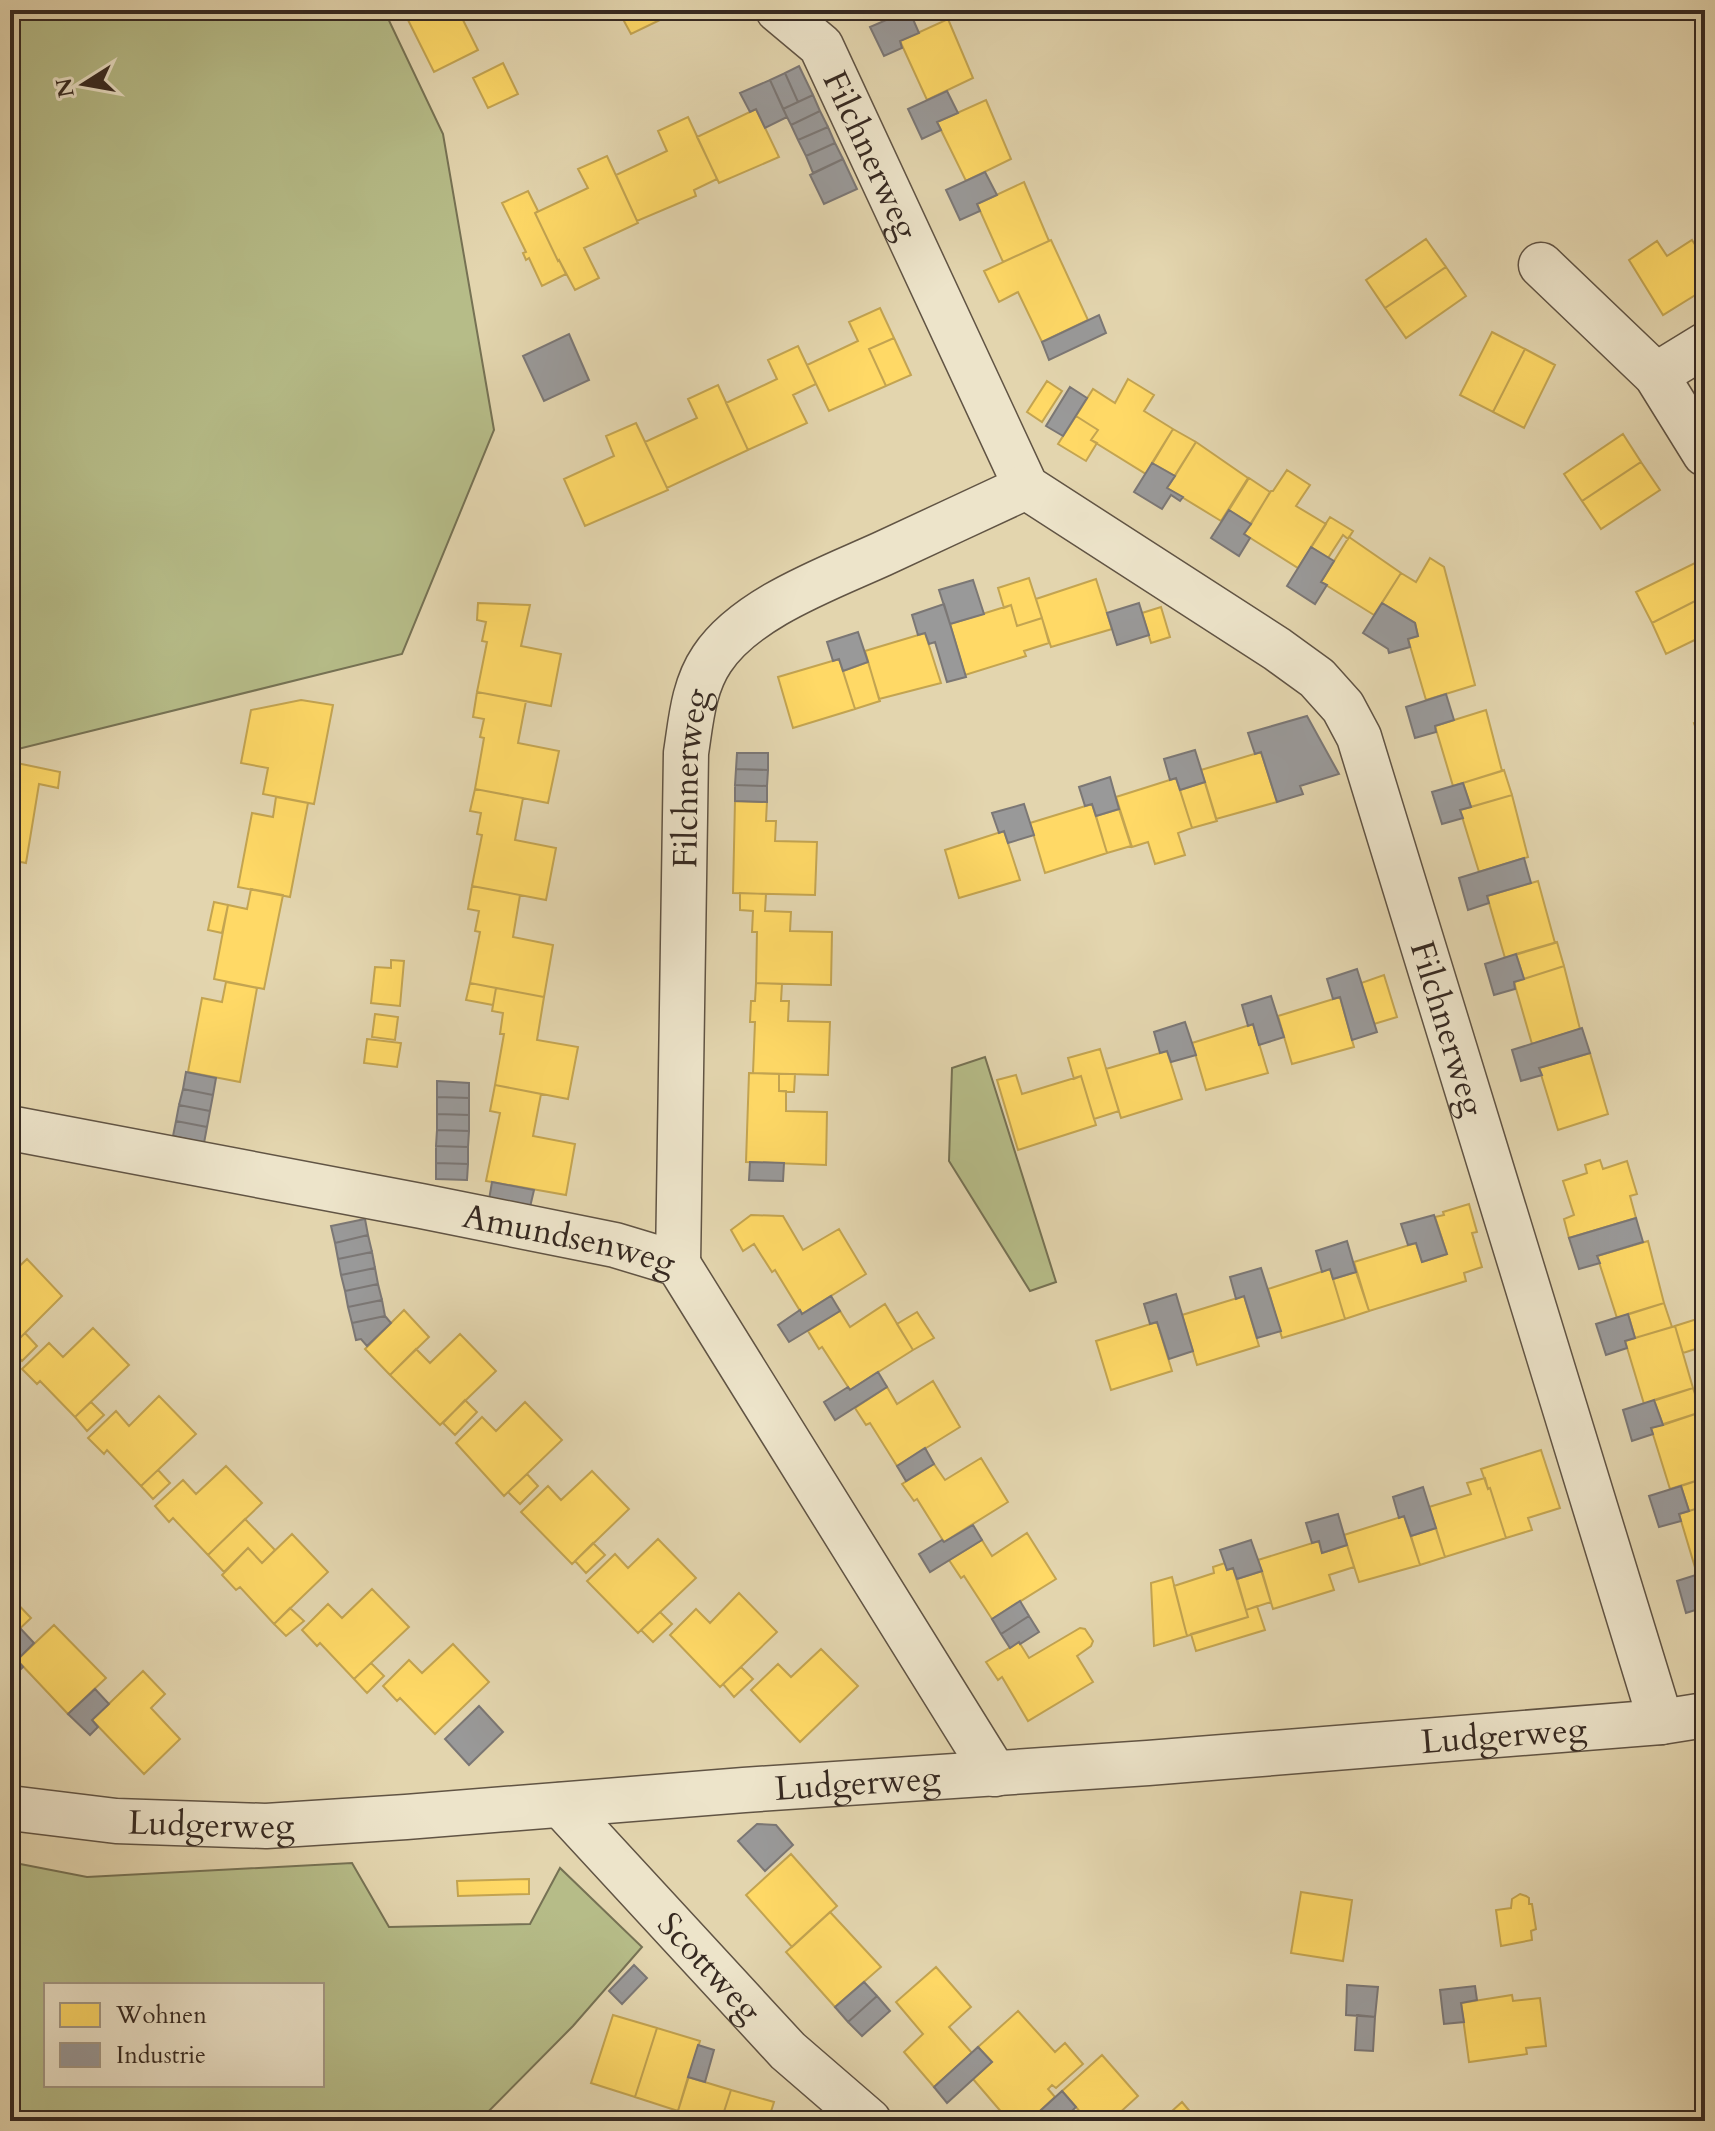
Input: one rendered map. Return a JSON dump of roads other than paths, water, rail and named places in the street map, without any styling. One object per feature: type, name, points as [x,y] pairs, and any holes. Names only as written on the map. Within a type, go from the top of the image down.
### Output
[{"type":"street","name":"Filchnerweg","points":[[778,10],[821,46],[1026,487],[1317,678],[1343,707],[1359,737],[1661,1722]]},
{"type":"street","points":[[1541,265],[1656,375],[1705,454]]},
{"type":"street","points":[[1656,375],[1705,345]]},
{"type":"street","name":"Filchnerweg","points":[[678,1264],[686,753],[695,695],[711,660],[727,641],[788,597],[1026,487]]},
{"type":"street","name":"Amundsenweg","points":[[10,1128],[615,1245],[678,1264],[995,1774]]},
{"type":"street","name":"Ludgerweg","points":[[10,1808],[116,1821],[266,1826],[995,1774],[1661,1722],[1705,1715]]},
{"type":"street","name":"Scottweg","points":[[561,1805],[788,2051],[869,2121]]}]
